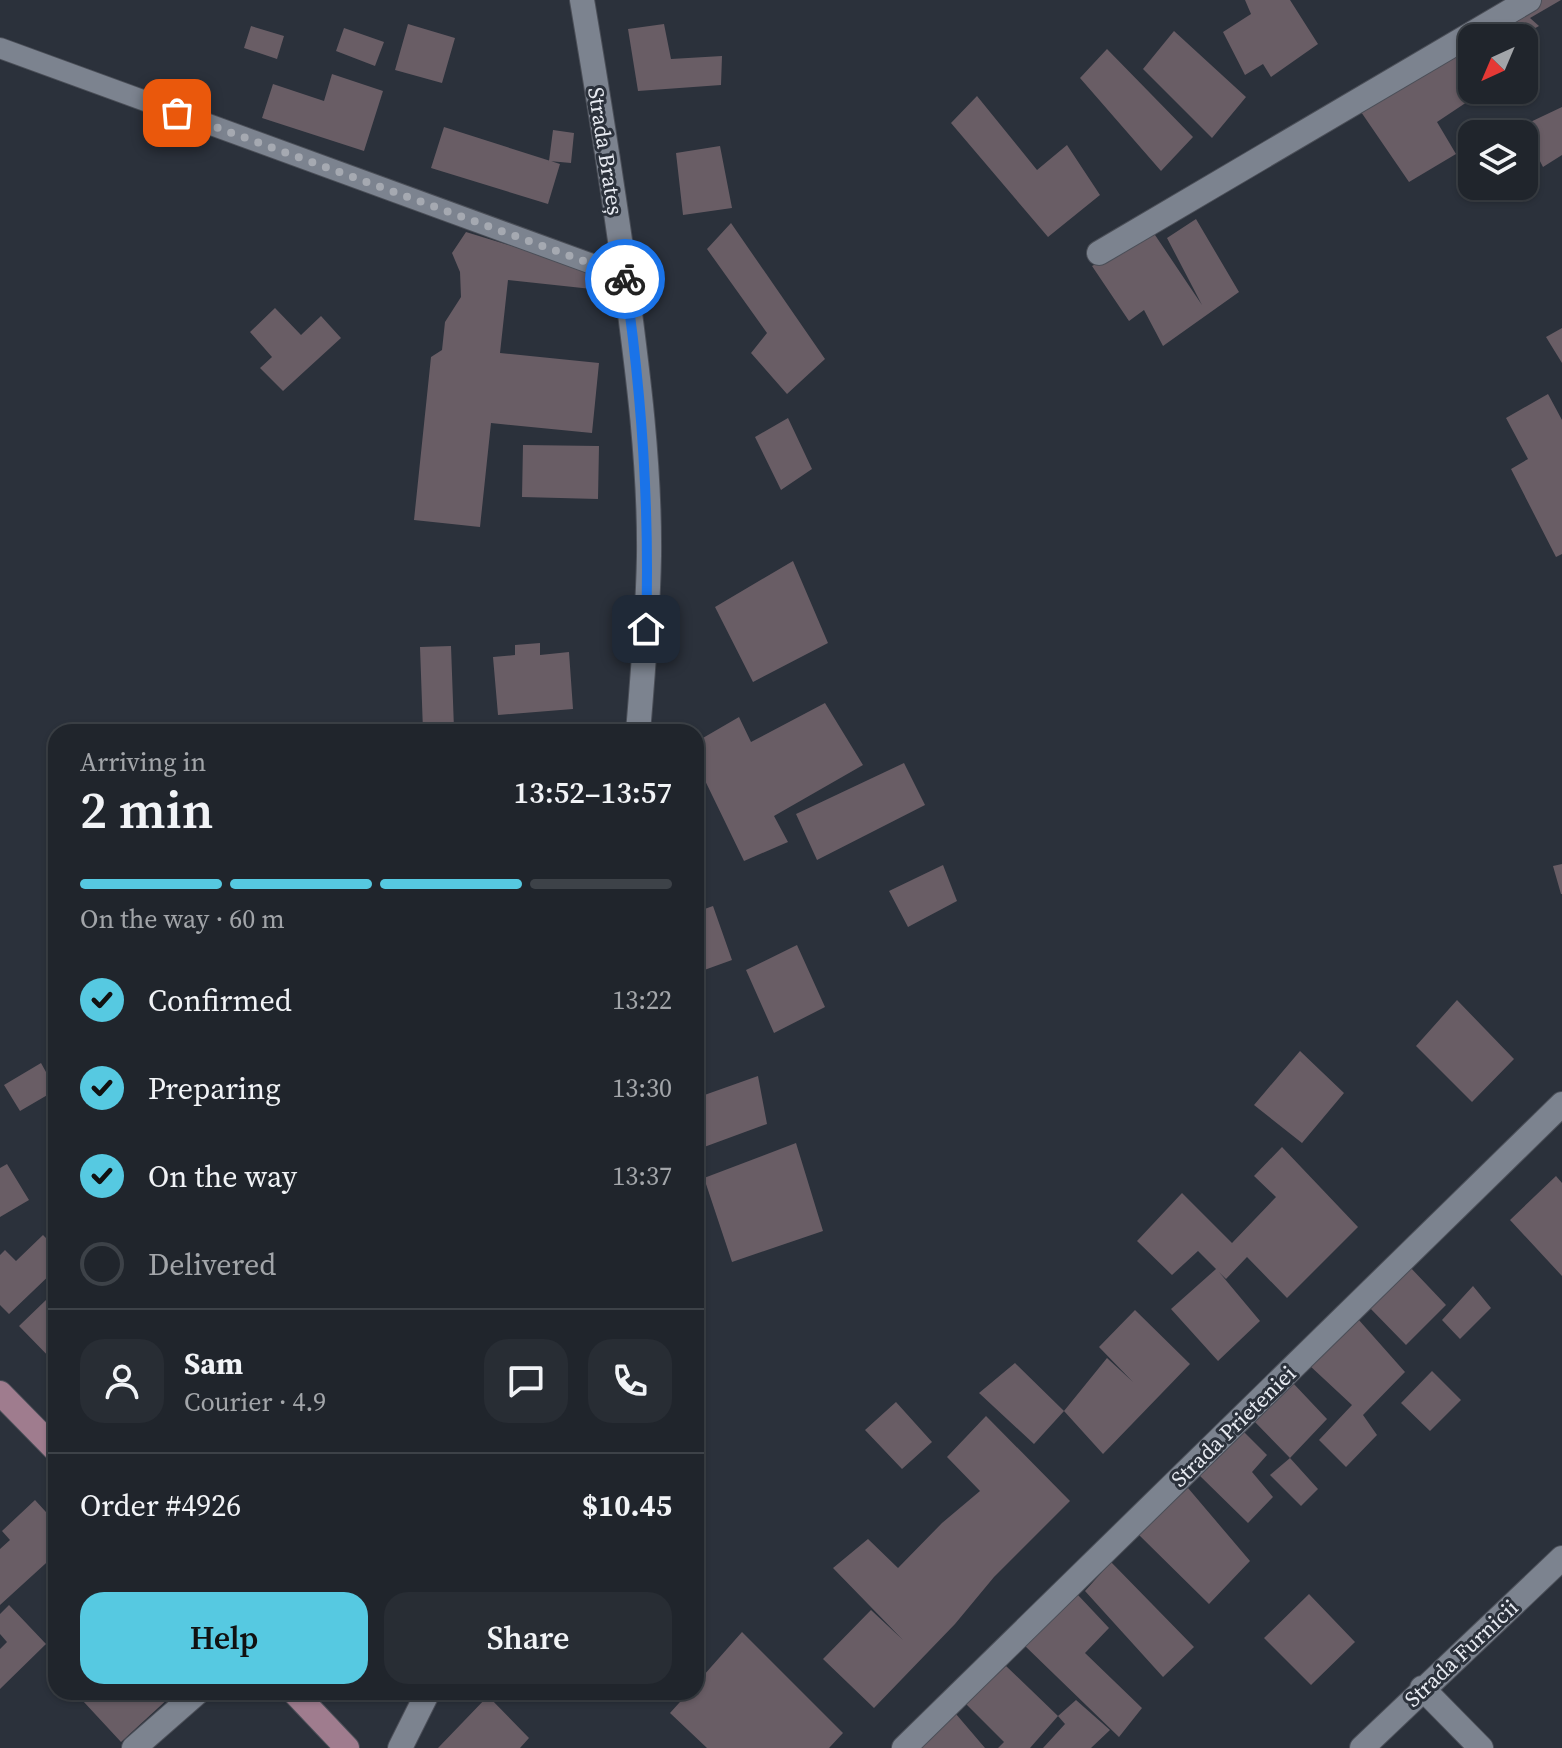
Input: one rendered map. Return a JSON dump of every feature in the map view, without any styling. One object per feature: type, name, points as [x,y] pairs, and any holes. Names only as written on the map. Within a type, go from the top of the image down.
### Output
[{"type":"street","name":"Strada Brateș","points":[[582,0],[625,276],[645,457],[649,554],[639,724]]},
{"type":"street","points":[[1099,253],[1529,0]]},
{"type":"street","name":"Strada Prieteniei","points":[[904,1748],[1562,1104]]},
{"type":"street","points":[[0,1393],[48,1442]]},
{"type":"street","name":"Strada Furnicii","points":[[1362,1748],[1562,1558]]},
{"type":"street","points":[[1422,1688],[1481,1748]]},
{"type":"street","points":[[134,1748],[189,1700]]},
{"type":"street","points":[[302,1700],[347,1748]]},
{"type":"street","points":[[400,1748],[424,1700]]},
{"type":"lane","points":[[0,48],[625,276]]},
{"type":"building","points":[[1245,0],[1290,0],[1318,44],[1271,77],[1263,64],[1245,75],[1223,32],[1251,14]]},
{"type":"building","points":[[1535,0],[1561,0],[1530,18],[1537,24],[1498,22]]},
{"type":"building","points":[[408,24],[455,38],[442,83],[395,70]]},
{"type":"building","points":[[664,24],[671,59],[722,56],[721,85],[638,91],[628,29]]},
{"type":"building","points":[[251,26],[284,36],[277,59],[244,48]]},
{"type":"building","points":[[344,28],[384,42],[375,66],[336,51]]},
{"type":"building","points":[[1174,31],[1246,97],[1212,138],[1143,69]]},
{"type":"building","points":[[1107,49],[1193,137],[1161,171],[1080,78]]},
{"type":"building","points":[[1458,51],[1458,104],[1464,104],[1437,122],[1456,154],[1409,182],[1359,109]]},
{"type":"building","points":[[332,74],[383,91],[364,151],[262,118],[273,84],[324,101]]},
{"type":"building","points":[[977,96],[1037,170],[1067,145],[1100,195],[1048,237],[951,123]]},
{"type":"building","points":[[1562,107],[1562,155],[1543,167],[1538,157],[1538,120],[1535,120]]},
{"type":"building","points":[[444,127],[560,164],[548,204],[431,168]]},
{"type":"building","points":[[553,130],[574,133],[571,163],[549,161]]},
{"type":"building","points":[[720,146],[732,208],[683,215],[676,153]]},
{"type":"building","points":[[1196,219],[1239,292],[1163,346],[1144,310],[1129,321],[1092,266],[1153,232],[1202,305],[1167,238]]},
{"type":"building","points":[[731,223],[825,359],[787,394],[751,353],[767,333],[707,249]]},
{"type":"building","points":[[466,232],[597,272],[601,290],[508,280],[500,353],[599,363],[592,433],[491,423],[480,527],[414,520],[431,357],[442,350],[445,322],[461,297],[460,272],[452,253]]},
{"type":"building","points":[[275,308],[301,335],[321,316],[341,338],[283,391],[260,368],[272,357],[250,332]]},
{"type":"building","points":[[1562,328],[1562,363],[1546,337]]},
{"type":"building","points":[[1548,394],[1562,420],[1562,554],[1556,557],[1511,469],[1528,459],[1506,418]]},
{"type":"building","points":[[788,418],[812,469],[781,490],[755,437]]},
{"type":"building","points":[[523,445],[599,446],[598,499],[522,497]]},
{"type":"building","points":[[793,561],[828,643],[753,682],[715,607]]},
{"type":"building","points":[[540,643],[540,655],[569,652],[573,709],[498,715],[493,657],[515,655],[515,645]]},
{"type":"building","points":[[451,646],[454,724],[423,724],[420,647]]},
{"type":"building","points":[[825,703],[863,765],[774,816],[788,842],[744,861],[704,778],[704,737],[739,717],[751,742]]},
{"type":"building","points":[[904,763],[925,805],[817,860],[796,814]]},
{"type":"building","points":[[1562,864],[1562,894],[1561,894],[1553,866]]},
{"type":"building","points":[[943,865],[957,901],[908,927],[889,891]]},
{"type":"building","points":[[713,906],[732,960],[704,970],[704,909]]},
{"type":"building","points":[[797,945],[825,1007],[774,1033],[746,970]]},
{"type":"building","points":[[1457,1000],[1514,1059],[1472,1102],[1416,1046]]},
{"type":"building","points":[[1300,1051],[1344,1093],[1302,1143],[1254,1105]]},
{"type":"building","points":[[41,1063],[48,1076],[48,1095],[20,1111],[4,1085]]},
{"type":"building","points":[[758,1076],[767,1124],[704,1147],[704,1095]]},
{"type":"building","points":[[796,1143],[823,1231],[732,1262],[704,1178]]},
{"type":"building","points":[[1282,1147],[1358,1227],[1287,1298],[1247,1257],[1226,1279],[1219,1272],[1260,1321],[1218,1361],[1171,1309],[1216,1269],[1198,1251],[1172,1275],[1137,1241],[1182,1193],[1232,1243],[1276,1197],[1254,1176]]},
{"type":"building","points":[[7,1164],[29,1200],[0,1217],[0,1168]]},
{"type":"building","points":[[1556,1176],[1562,1183],[1562,1276],[1510,1220]]},
{"type":"building","points":[[43,1235],[48,1240],[48,1277],[9,1314],[0,1305],[0,1255],[5,1250],[16,1261]]},
{"type":"building","points":[[1409,1266],[1446,1305],[1406,1345],[1368,1306]]},
{"type":"building","points":[[1473,1286],[1491,1308],[1460,1339],[1442,1320]]},
{"type":"building","points":[[46,1300],[48,1356],[19,1326]]},
{"type":"building","points":[[1135,1310],[1190,1364],[1103,1454],[1064,1411],[1107,1358],[1133,1382],[1099,1347]]},
{"type":"building","points":[[1358,1319],[1405,1372],[1363,1415],[1377,1435],[1346,1467],[1319,1440],[1352,1405],[1309,1365]]},
{"type":"building","points":[[1015,1363],[1064,1411],[1034,1444],[979,1393]]},
{"type":"building","points":[[1432,1371],[1461,1400],[1430,1431],[1401,1403]]},
{"type":"building","points":[[1292,1382],[1327,1419],[1290,1458],[1253,1420]]},
{"type":"building","points":[[896,1402],[932,1442],[902,1469],[865,1430]]},
{"type":"building","points":[[986,1416],[1070,1501],[994,1577],[955,1624],[874,1708],[823,1659],[871,1610],[903,1640],[833,1568],[868,1539],[898,1568],[942,1523],[980,1491],[947,1457]]},
{"type":"building","points":[[1243,1431],[1267,1455],[1252,1472],[1273,1497],[1248,1523],[1198,1474]]},
{"type":"building","points":[[1290,1458],[1318,1489],[1301,1506],[1270,1475]]},
{"type":"building","points":[[1188,1488],[1250,1561],[1209,1604],[1138,1534]]},
{"type":"building","points":[[35,1500],[48,1514],[48,1561],[0,1605],[0,1549],[10,1540],[2,1531]]},
{"type":"building","points":[[1111,1562],[1194,1647],[1163,1677],[1085,1591]]},
{"type":"building","points":[[1077,1594],[1109,1628],[1085,1653],[1142,1708],[1119,1737],[1024,1645]]},
{"type":"building","points":[[1309,1594],[1355,1642],[1311,1685],[1264,1638]]},
{"type":"building","points":[[9,1605],[46,1644],[0,1689],[0,1649],[7,1642],[0,1634],[0,1614]]},
{"type":"building","points":[[742,1632],[843,1733],[829,1748],[707,1748],[670,1713],[682,1700],[704,1700],[704,1675]]},
{"type":"building","points":[[1006,1666],[1058,1716],[1030,1748],[998,1748],[1004,1742],[966,1704]]},
{"type":"building","points":[[84,1700],[167,1700],[121,1742]]},
{"type":"building","points":[[484,1700],[492,1700],[529,1738],[520,1748],[438,1748]]},
{"type":"building","points":[[1076,1700],[1110,1730],[1091,1748],[1043,1748],[1065,1724],[1058,1716]]},
{"type":"building","points":[[956,1714],[985,1748],[920,1748]]},
{"type":"way so far","points":[[177,113],[625,276],[625,279]]},
{"type":"route","points":[[625,279],[645,457],[649,554],[646,629]]}]
